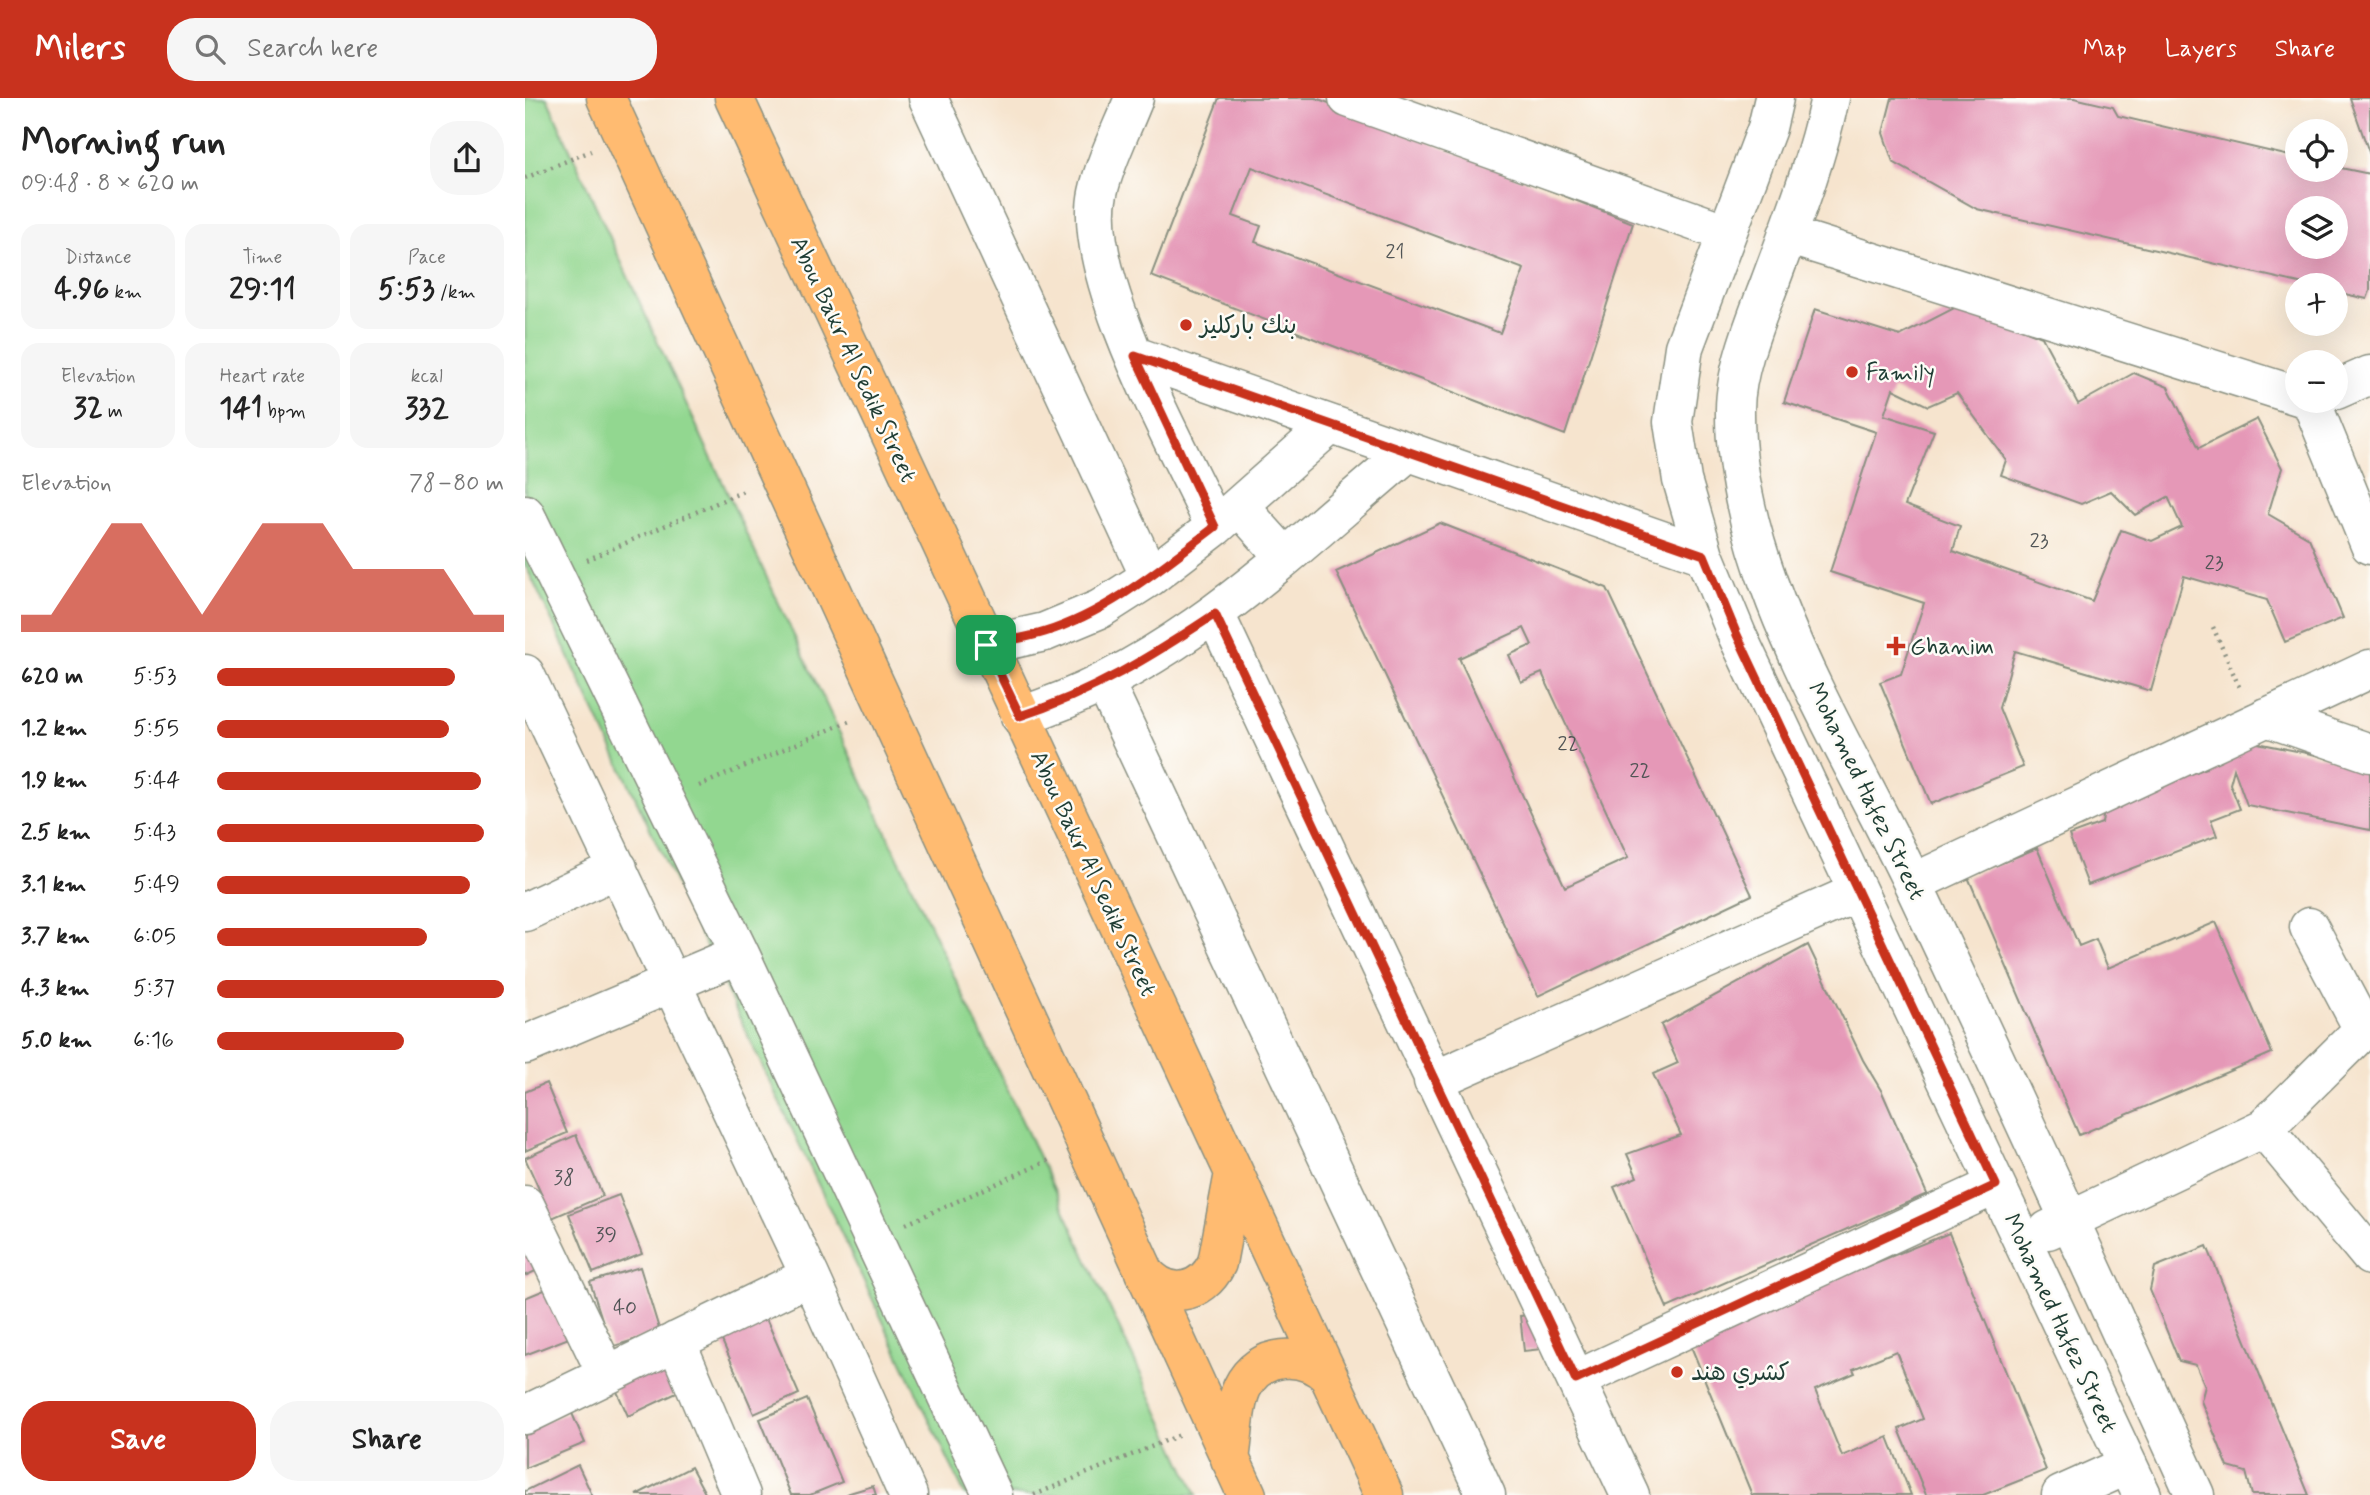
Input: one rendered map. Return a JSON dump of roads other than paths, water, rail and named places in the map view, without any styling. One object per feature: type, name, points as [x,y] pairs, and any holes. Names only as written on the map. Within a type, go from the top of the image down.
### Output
[{"type":"main road","points":[[606,98],[1248,1495]]},
{"type":"main road","name":"Abou Bakr Al Sedik Street","points":[[734,98],[986,645],[1384,1495]]},
{"type":"main road","points":[[1144,1272],[1153,1283],[1178,1292],[1191,1290],[1211,1275],[1217,1263],[1234,1173]]},
{"type":"main road","points":[[1230,1459],[1241,1391],[1256,1370],[1280,1358],[1294,1358],[1319,1367],[1329,1376]]},
{"type":"street","points":[[929,98],[1150,577]]},
{"type":"street","points":[[1134,98],[1098,194],[1095,235],[1103,275],[1135,356],[1227,516],[1284,556]]},
{"type":"street","points":[[1348,98],[1727,233]]},
{"type":"street","name":"Mohamed Hafez Street","points":[[1774,98],[1767,128],[1684,347],[1672,422],[1682,480],[1704,555],[1737,635],[2135,1480]]},
{"type":"street","name":"Mohamed Hafez Street","points":[[1830,98],[1815,160],[1751,334],[1734,406],[1740,481],[1758,555],[1785,625],[1913,883],[2195,1495]]},
{"type":"street","points":[[1787,235],[2285,392]]},
{"type":"street","points":[[1135,356],[1704,555]]},
{"type":"street","points":[[2348,385],[2370,375]]},
{"type":"street","points":[[2316,413],[2370,545]]},
{"type":"street","points":[[986,645],[1045,632],[1100,609],[1150,577],[1227,516],[1330,425]]},
{"type":"street","points":[[1020,716],[1064,702],[1105,683],[1215,614],[1408,452]]},
{"type":"street","points":[[525,514],[740,954],[993,1495]]},
{"type":"street","points":[[1215,614],[1433,1082],[1630,1495]]},
{"type":"street","points":[[1913,883],[2370,669]]},
{"type":"street","points":[[526,680],[618,868],[810,1276],[908,1495]]},
{"type":"street","points":[[1105,683],[1486,1495]]},
{"type":"street","points":[[2260,720],[2370,753]]},
{"type":"street","points":[[525,912],[618,868]]},
{"type":"street","points":[[1433,1082],[1858,892]]},
{"type":"street","points":[[2024,1241],[2263,1128],[2366,1026],[2309,927]]},
{"type":"street","points":[[525,1045],[740,954]]},
{"type":"street","points":[[2263,1128],[2370,1256]]},
{"type":"street","points":[[1576,1380],[1996,1185]]},
{"type":"street","points":[[525,1205],[607,1375]]},
{"type":"street","points":[[525,1415],[810,1276]]},
{"type":"street","points":[[676,1341],[741,1495]]},
{"type":"street","points":[[2061,1495],[2135,1480]]},
{"type":"place","name":"بنك باركليز","points":[[1186,325]]},
{"type":"place","name":"Family","points":[[1852,372]]},
{"type":"place","name":"Ghanim","points":[[1896,646]]},
{"type":"place","name":"كشري هند","points":[[1677,1372]]}]
